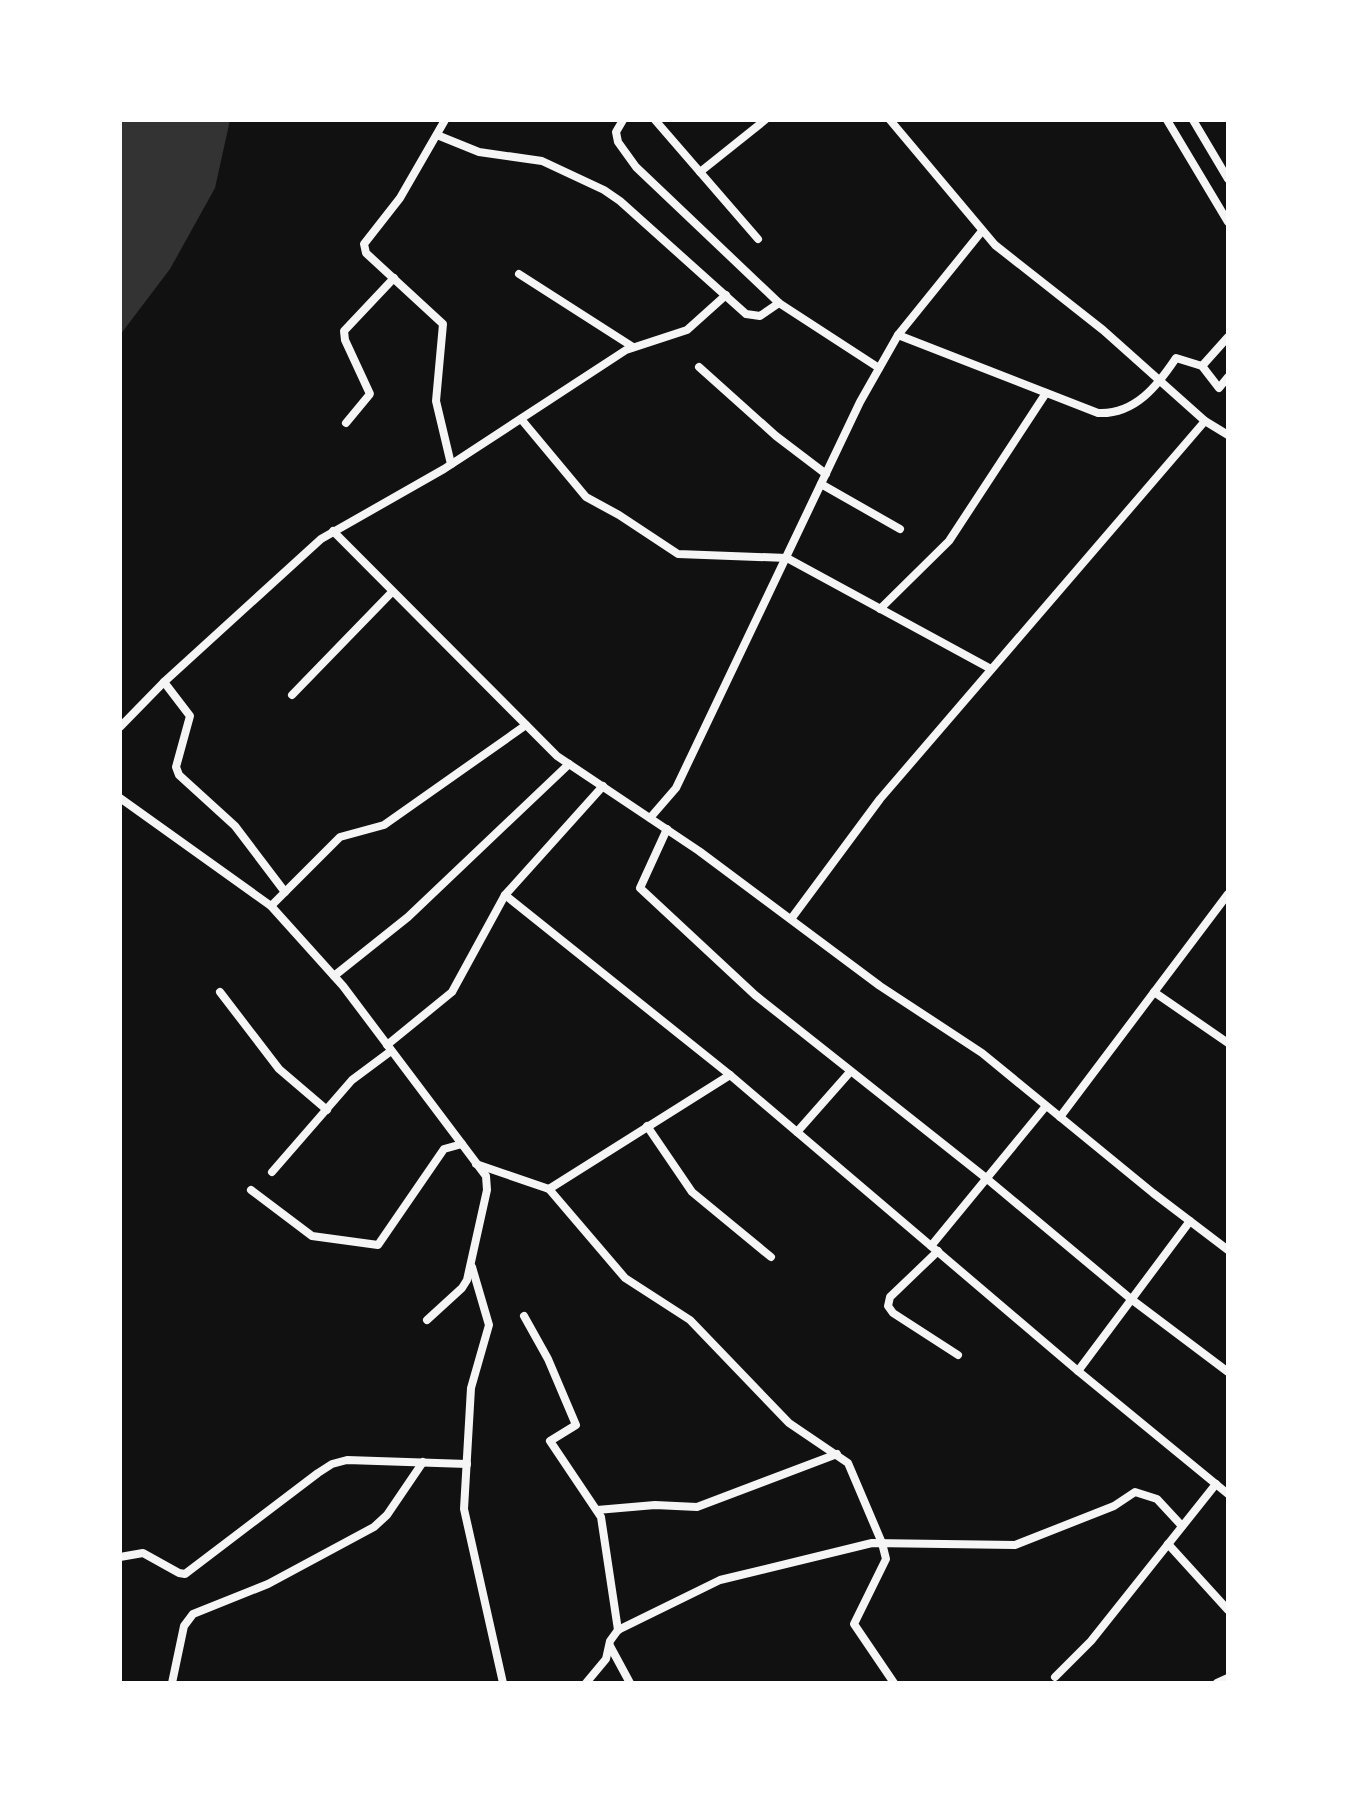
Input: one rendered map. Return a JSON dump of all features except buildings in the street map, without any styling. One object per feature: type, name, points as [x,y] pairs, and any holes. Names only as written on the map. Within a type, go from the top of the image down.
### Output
[{"type":"street","points":[[445,120],[400,198],[364,244],[366,253],[443,324],[436,401],[451,464]]},
{"type":"street","points":[[623,120],[617,128],[617,137],[636,167],[779,303],[879,368]]},
{"type":"street","points":[[655,120],[758,239]]},
{"type":"street","points":[[700,172],[765,120]]},
{"type":"street","points":[[890,120],[995,245],[1103,330],[1205,421],[1228,435]]},
{"type":"street","points":[[1167,120],[1228,222]]},
{"type":"street","points":[[1193,120],[1228,179]]},
{"type":"street","points":[[437,135],[479,152],[542,161],[604,190],[746,314],[755,316],[779,303]]},
{"type":"street","points":[[650,818],[676,788],[879,368],[898,335],[982,231]]},
{"type":"street","points":[[519,274],[633,347]]},
{"type":"street","points":[[346,423],[370,394],[345,340],[344,331],[394,278]]},
{"type":"street","points":[[120,727],[164,682],[333,531],[451,464],[633,347],[687,330],[726,295]]},
{"type":"street","points":[[898,335],[1098,413],[1110,413],[1133,405],[1160,381],[1176,358],[1202,366],[1219,388],[1228,377]]},
{"type":"street","points":[[1202,366],[1228,337]]},
{"type":"street","points":[[699,367],[781,441],[826,474]]},
{"type":"street","points":[[880,609],[949,541],[1046,393]]},
{"type":"street","points":[[521,419],[586,497],[678,554],[787,558],[991,669]]},
{"type":"street","points":[[791,919],[880,799],[1205,421]]},
{"type":"street","points":[[821,484],[900,529]]},
{"type":"street","points":[[333,531],[526,725],[569,764],[667,829],[880,986],[982,1053],[1228,1250]]},
{"type":"street","points":[[292,695],[392,592]]},
{"type":"street","points":[[164,682],[190,716],[176,767],[179,775],[231,821],[285,892]]},
{"type":"street","points":[[271,906],[340,837],[384,825],[526,725]]},
{"type":"street","points":[[334,976],[408,917],[569,764]]},
{"type":"street","points":[[272,1172],[352,1080],[452,992],[505,895],[603,786]]},
{"type":"street","points":[[120,798],[271,906],[334,976],[486,1176],[487,1190],[472,1266],[462,1288],[427,1320]]},
{"type":"street","points":[[667,829],[640,888],[755,995],[986,1178],[1131,1299],[1228,1372]]},
{"type":"street","points":[[1060,1117],[1228,894]]},
{"type":"street","points":[[505,895],[730,1075],[1078,1371],[1228,1493]]},
{"type":"street","points":[[220,992],[279,1069],[327,1110]]},
{"type":"street","points":[[1154,992],[1228,1043]]},
{"type":"street","points":[[797,1132],[850,1072]]},
{"type":"street","points":[[549,1189],[730,1075]]},
{"type":"street","points":[[958,1355],[893,1313],[888,1306],[890,1297],[934,1248],[986,1178],[1046,1106]]},
{"type":"street","points":[[647,1126],[688,1187],[771,1257]]},
{"type":"street","points":[[251,1190],[312,1236],[378,1245],[444,1149],[462,1144]]},
{"type":"street","points":[[476,1164],[549,1189],[625,1278],[690,1320],[789,1423],[837,1454],[852,1469],[886,1559],[854,1624],[894,1683]]},
{"type":"street","points":[[1078,1371],[1190,1221]]},
{"type":"street","points":[[472,1266],[489,1325],[471,1388],[465,1518],[503,1683]]},
{"type":"street","points":[[524,1316],[548,1359],[576,1425],[550,1441],[597,1510],[604,1528],[618,1630]]},
{"type":"street","points":[[597,1510],[655,1505],[697,1507],[837,1454]]},
{"type":"street","points":[[120,1557],[143,1553],[185,1574],[332,1464],[361,1459],[467,1464]]},
{"type":"street","points":[[172,1683],[184,1626],[193,1614],[268,1584],[374,1527],[387,1515],[423,1462]]},
{"type":"street","points":[[1055,1677],[1086,1648],[1216,1484]]},
{"type":"street","points":[[586,1683],[606,1659],[613,1634],[618,1630],[720,1580],[865,1544],[1015,1545],[1114,1506],[1135,1492],[1157,1499],[1182,1526]]},
{"type":"street","points":[[1168,1544],[1228,1610]]},
{"type":"street","points":[[609,1645],[630,1683]]},
{"type":"street","points":[[1217,1683],[1228,1678]]},
{"type":"shaded area","points":[[120,120],[230,120],[215,188],[170,269],[120,335]]}]
